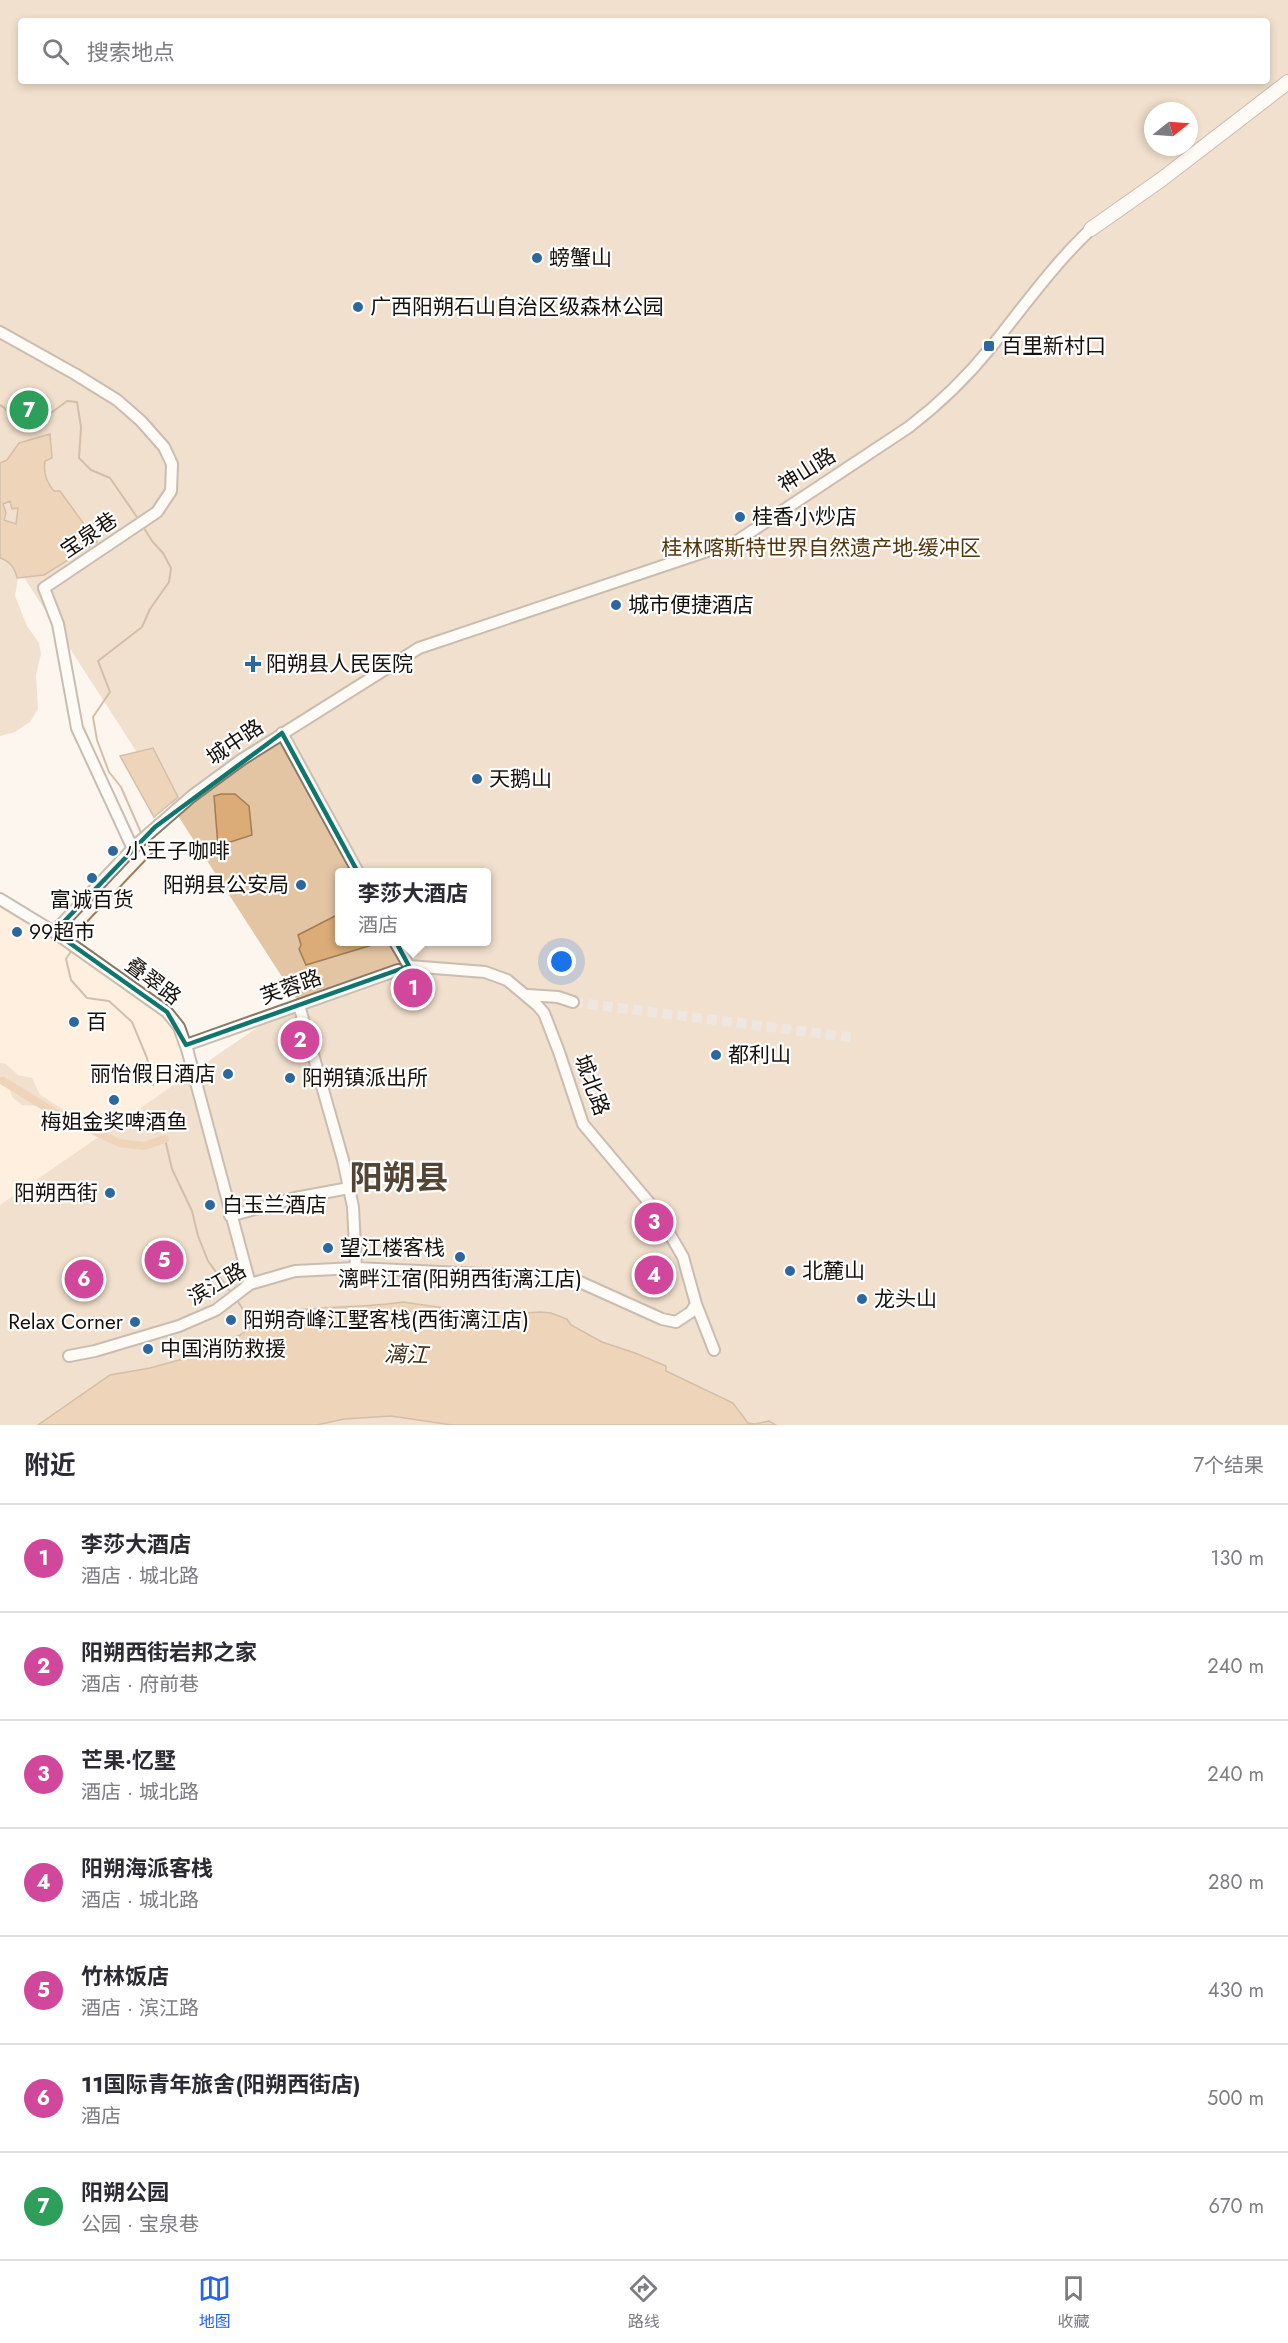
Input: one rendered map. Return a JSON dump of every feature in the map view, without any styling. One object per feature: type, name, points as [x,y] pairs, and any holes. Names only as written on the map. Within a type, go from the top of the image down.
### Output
[{"type":"main road","points":[[1091,230],[1288,82]]},
{"type":"street","name":"神山路","points":[[470,630],[737,541],[926,415],[991,347],[1064,255],[1091,230]]},
{"type":"street","name":"宝泉巷","points":[[0,332],[98,387],[141,421],[169,454],[173,474],[171,491],[157,512],[44,588],[58,624],[77,728],[135,846]]},
{"type":"street","name":"城中路","points":[[54,932],[135,846],[192,796],[282,734],[419,648],[470,630]]},
{"type":"street","points":[[282,734],[355,868]]},
{"type":"street","name":"叠翠路","points":[[0,899],[54,932],[166,1012],[179,1027],[186,1045],[250,1284]]},
{"type":"street","points":[[396,946],[403,968],[403,984]]},
{"type":"street","points":[[148,1337],[250,1284],[186,1045],[403,968]]},
{"type":"street","name":"城北路","points":[[403,968],[485,972],[507,980],[528,995],[544,1013],[583,1124],[657,1212],[683,1257],[696,1304],[714,1350]]},
{"type":"street","name":"芙蓉路","points":[[186,1045],[403,968]]},
{"type":"street","points":[[528,995],[558,997],[573,1002]]},
{"type":"street","points":[[299,1005],[334,1123],[349,1188],[354,1221],[356,1268]]},
{"type":"street","points":[[231,1216],[295,1198],[349,1188]]},
{"type":"street","name":"滨江路","points":[[69,1356],[148,1337],[204,1316],[250,1284],[295,1271],[356,1268],[571,1278],[662,1319],[676,1322],[691,1312],[696,1304]]},
{"type":"highlighted area","points":[[282,733],[409,966],[186,1045],[167,1012],[54,932],[155,827]]},
{"type":"shaded area","points":[[0,906],[47,935],[165,1018],[174,1030],[182,1050],[202,1132],[0,1255]]},
{"type":"green space","name":"桂林喀斯特世界自然遗产地-缓冲区","points":[[0,0],[1288,0],[1288,1425],[0,1425],[0,1205],[297,1000],[25,579],[18,578],[15,596],[27,626],[39,643],[41,654],[36,675],[38,709],[30,722],[15,732],[0,736]]},
{"type":"green space","points":[[0,1063],[6,1064],[18,1075],[32,1078],[40,1095],[84,1122],[98,1127],[99,1130],[57,1111],[22,1105],[13,1098],[9,1088],[0,1083]]},
{"type":"water","points":[[50,434],[52,458],[45,461],[44,465],[47,481],[54,491],[60,491],[97,542],[44,575],[17,578],[12,565],[0,558],[0,463],[7,460],[19,443]],"holes":[[[10,501],[12,509],[18,508],[16,524],[4,520],[6,513],[3,504]]]},
{"type":"water","points":[[153,748],[178,797],[154,817],[120,756]]},
{"type":"water","points":[[235,794],[249,806],[252,835],[218,846],[214,796]]},
{"type":"water","points":[[335,916],[335,946],[369,946],[306,965],[299,949],[301,945],[298,935]]},
{"type":"water","name":"漓江","points":[[403,1302],[493,1315],[551,1313],[567,1319],[571,1325],[602,1342],[666,1366],[666,1371],[733,1403],[748,1423],[769,1421],[776,1425],[452,1425],[391,1416],[344,1419],[317,1425],[38,1425],[110,1375],[150,1368],[194,1356],[206,1344],[226,1341],[240,1335],[249,1329],[255,1312],[261,1309],[268,1314],[301,1309]]},
{"type":"waterway","points":[[0,405],[23,428],[35,425],[67,401],[77,402],[81,427],[79,458],[91,470],[110,478],[139,520]]},
{"type":"waterway","points":[[142,525],[171,568],[169,582],[150,609],[142,627],[98,661],[110,692],[93,717],[97,740],[109,772],[121,787],[142,835]]},
{"type":"waterway","points":[[76,943],[81,928],[153,852],[145,840]]},
{"type":"waterway","points":[[72,950],[66,959],[71,980],[87,998],[109,1001],[132,1022],[147,1058],[153,1085]]},
{"type":"waterway","points":[[3,1081],[52,1111],[119,1143],[144,1146],[165,1139]]},
{"type":"waterway","points":[[165,1139],[172,1169],[192,1211],[198,1236],[208,1261],[232,1294]]},
{"type":"waterway","points":[[236,1299],[251,1321]]},
{"type":"tunnel","points":[[573,1002],[856,1038]]},
{"type":"place","name":"螃蟹山","points":[[537,258]]},
{"type":"place","name":"广西阳朔石山自治区级森林公园","points":[[358,307]]},
{"type":"place","name":"百里新村口","points":[[989,346]]},
{"type":"place","name":"阳朔公园","points":[[29,410]]},
{"type":"place","name":"桂香小炒店","points":[[740,517]]},
{"type":"place","name":"城市便捷酒店","points":[[616,605]]},
{"type":"place","name":"阳朔县人民医院","points":[[253,664]]},
{"type":"place","name":"天鹅山","points":[[477,779]]},
{"type":"place","name":"小王子咖啡","points":[[113,851]]},
{"type":"place","name":"富诚百货","points":[[92,878]]},
{"type":"place","name":"阳朔县公安局","points":[[301,885]]},
{"type":"place","name":"99超市","points":[[17,932]]},
{"type":"place","name":"李莎大酒店","points":[[413,988]]},
{"type":"place","name":"百","points":[[74,1022]]},
{"type":"place","name":"阳朔西街岩邦之家","points":[[300,1040]]},
{"type":"place","name":"都利山","points":[[716,1055]]},
{"type":"place","name":"丽怡假日酒店","points":[[228,1074]]},
{"type":"place","name":"阳朔镇派出所","points":[[290,1078]]},
{"type":"place","name":"梅姐金奖啤酒鱼","points":[[114,1100]]},
{"type":"place","name":"阳朔西街","points":[[110,1193]]},
{"type":"place","name":"白玉兰酒店","points":[[210,1205]]},
{"type":"place","name":"芒果·忆墅","points":[[654,1222]]},
{"type":"place","name":"望江楼客栈","points":[[328,1248]]},
{"type":"place","name":"漓畔江宿(阳朔西街漓江店)","points":[[460,1257]]},
{"type":"place","name":"竹林饭店","points":[[164,1260]]},
{"type":"place","name":"北麓山","points":[[790,1271]]},
{"type":"place","name":"阳朔海派客栈","points":[[654,1275]]},
{"type":"place","name":"11国际青年旅舍(阳朔西街店)","points":[[84,1279]]},
{"type":"place","name":"龙头山","points":[[862,1299]]},
{"type":"place","name":"阳朔奇峰江墅客栈(西街漓江店)","points":[[231,1320]]},
{"type":"place","name":"Relax Corner","points":[[135,1322]]},
{"type":"place","name":"中国消防救援","points":[[148,1349]]},
{"type":"district","name":"阳朔县","points":[[399,1177]]}]
